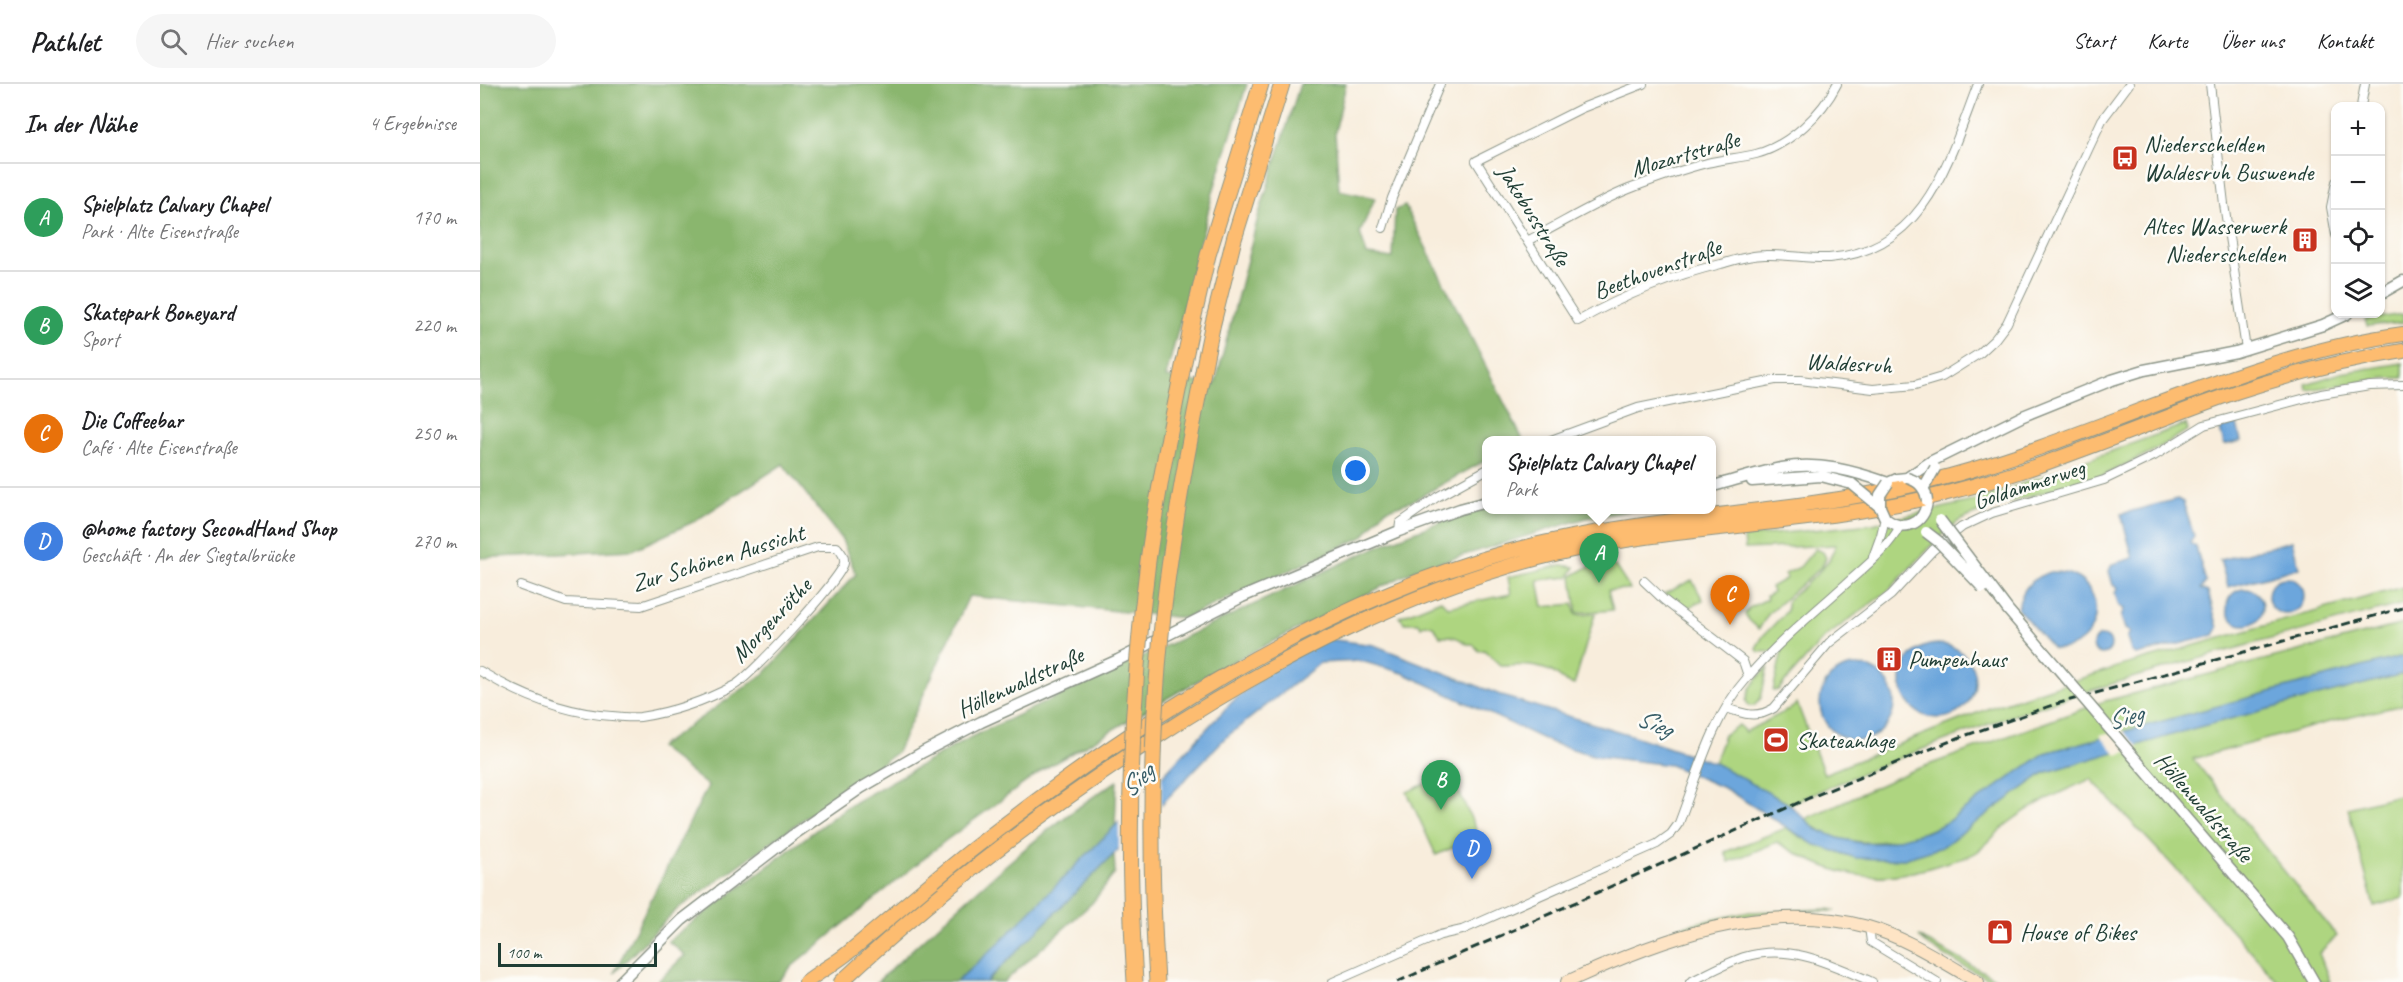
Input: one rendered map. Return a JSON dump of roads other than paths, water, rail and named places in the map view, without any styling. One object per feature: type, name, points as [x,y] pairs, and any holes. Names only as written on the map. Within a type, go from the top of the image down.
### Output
[{"type":"highway","points":[[1135,982],[1131,921],[1130,801],[1136,681],[1153,528],[1167,442],[1192,324],[1214,234],[1261,84]]},
{"type":"highway","points":[[1157,982],[1153,919],[1152,800],[1158,681],[1170,562],[1188,444],[1212,327],[1234,239],[1282,84]]},
{"type":"highway","points":[[1716,514],[1840,498],[1948,476],[2061,440],[2261,367],[2313,352],[2403,334]]},
{"type":"highway","points":[[841,982],[933,900],[986,857],[1044,813],[1159,735],[1272,667],[1398,605],[1453,584],[1558,554],[1653,536],[1843,514],[1952,492],[2066,456],[2264,383],[2317,368],[2403,351]]},
{"type":"highway","points":[[806,982],[845,955],[979,844],[1096,757],[1269,652],[1392,592],[1449,570],[1553,540],[1651,522],[1714,514]]},
{"type":"highway","points":[[821,982],[845,955]]},
{"type":"main road","points":[[1567,982],[1670,939],[1726,925],[1767,919],[1808,918],[1841,921],[1869,927],[1896,937],[1978,982]]},
{"type":"street","points":[[1383,228],[1392,198],[1440,84]]},
{"type":"street","name":"Jakobusstraße","points":[[1578,321],[1476,161],[1582,108],[1643,84]]},
{"type":"street","name":"Mozartstraße","points":[[1527,241],[1626,191],[1687,169],[1758,154],[1784,141],[1811,120],[1832,94],[1837,84]]},
{"type":"street","name":"Beethovenstraße","points":[[1578,321],[1620,298],[1698,269],[1766,255],[1827,258],[1849,255],[1873,248],[1894,236],[1913,220],[1932,194],[1946,167],[1978,84]]},
{"type":"street","name":"Waldesruh","points":[[1564,436],[1638,408],[1775,380],[1800,380],[1873,388],[1915,385],[1942,377],[1980,353],[1995,339],[2007,322],[2102,120],[2129,84]]},
{"type":"street","points":[[2210,84],[2224,204],[2247,349]]},
{"type":"street","points":[[2362,102],[2365,84]]},
{"type":"street","points":[[2385,291],[2403,281]]},
{"type":"street","points":[[1716,484],[1782,468],[1808,466],[1833,468],[1883,482],[1898,479],[1910,475],[2023,416],[2131,373],[2247,349],[2338,318]]},
{"type":"street","name":"Goldammerweg","points":[[1726,708],[1746,716],[1765,714],[1774,708],[1829,643],[1891,595],[1933,550],[1962,527],[1992,513],[2104,480],[2154,456],[2204,425],[2291,400],[2370,386],[2403,385]]},
{"type":"street","points":[[1910,475],[1923,489],[1935,468],[1951,452]]},
{"type":"street","points":[[1400,531],[1400,523],[1437,497],[1482,472]]},
{"type":"street","points":[[1716,485],[1807,476],[1832,477],[1852,484],[1882,513],[1900,526],[1913,524],[1919,520],[1928,506]]},
{"type":"street","points":[[1872,561],[1880,538],[1882,513],[1880,495],[1883,482]]},
{"type":"street","name":"Höllenwaldstraße","points":[[1923,489],[1928,506],[2008,610],[2288,937],[2314,982]]},
{"type":"street","name":"Höllenwaldstraße","points":[[620,982],[682,920],[793,835],[861,788],[981,722],[1118,660],[1242,597],[1400,531],[1460,508],[1482,503]]},
{"type":"street","name":"Höllenwaldstraße","points":[[1913,524],[1926,532],[2008,610]]},
{"type":"street","points":[[1333,982],[1440,935],[1462,930],[1657,844],[1671,834],[1679,823],[1726,708],[1748,676],[1776,646],[1872,561],[1891,541],[1900,526]]},
{"type":"street","name":"Zur Schönen Aussicht","points":[[521,586],[566,602],[642,606],[818,547],[837,547],[843,555],[844,565]]},
{"type":"street","name":"Morgenröthe","points":[[480,670],[508,688],[532,698],[596,715],[637,718],[675,710],[737,684],[776,648],[844,565]]},
{"type":"street","points":[[1644,581],[1664,600],[1743,661],[1748,676]]},
{"type":"street","points":[[1869,927],[1871,942],[1937,982]]},
{"type":"street","points":[[1690,982],[1744,957],[1781,951],[1819,958],[1872,982]]},
{"type":"water","points":[[2237,424],[2241,441],[2224,445],[2220,429]]},
{"type":"water","points":[[2177,499],[2183,502],[2194,536],[2190,543],[2196,547],[2206,582],[2201,589],[2208,592],[2218,628],[2214,635],[2137,655],[2131,651],[2127,638],[2130,632],[2125,629],[2121,616],[2124,609],[2119,606],[2115,593],[2118,588],[2113,585],[2109,571],[2112,564],[2133,558],[2121,514]]},
{"type":"water","points":[[2292,541],[2299,568],[2228,587],[2220,560]]},
{"type":"water","points":[[2051,572],[2070,574],[2084,583],[2092,595],[2096,610],[2093,624],[2085,637],[2072,646],[2053,649],[2018,609],[2028,585],[2038,577]]},
{"type":"water","points":[[2286,578],[2299,583],[2304,596],[2299,609],[2286,614],[2273,609],[2268,596],[2273,583]]},
{"type":"water","points":[[2245,589],[2258,594],[2263,607],[2258,620],[2245,625],[2232,620],[2227,607],[2232,594]]},
{"type":"water","points":[[2102,636],[2108,639],[2111,645],[2108,651],[2102,654],[2096,651],[2093,645],[2096,639]]},
{"type":"water","points":[[1328,639],[1374,645],[1508,698],[1715,763],[1789,804],[1816,829],[1838,838],[1861,843],[1882,843],[1926,832],[1944,824],[2045,753],[2403,656],[2403,674],[2195,728],[2044,773],[1942,847],[1904,859],[1883,859],[1856,858],[1813,844],[1726,789],[1670,765],[1596,756],[1552,743],[1403,673],[1361,661],[1320,663],[1225,738],[1114,854],[986,982],[956,982],[998,944],[1115,826],[1231,703],[1276,665]]},
{"type":"water","points":[[1931,644],[1945,644],[1959,650],[1969,660],[1975,674],[1975,688],[1969,702],[1959,712],[1945,718],[1931,718],[1917,712],[1907,702],[1901,688],[1901,674],[1907,660],[1917,650]]},
{"type":"water","points":[[1850,666],[1864,666],[1878,672],[1888,682],[1894,696],[1892,717],[1878,734],[1864,740],[1850,740],[1836,734],[1826,724],[1820,710],[1820,696],[1826,682],[1836,672]]},
{"type":"railway","points":[[1397,982],[1809,798],[1958,738],[2056,704],[2403,608]]},
{"type":"place","name":"Niederschelden Waldesruh Buswende","points":[[2125,158]]},
{"type":"place","name":"Altes Wasserwerk Niederschelden","points":[[2305,240]]},
{"type":"place","name":"Spielplatz Calvary Chapel","points":[[1599,583]]},
{"type":"place","name":"Die Coffeebar","points":[[1730,625]]},
{"type":"place","name":"Pumpenhaus","points":[[1889,659]]},
{"type":"place","name":"Skateanlage","points":[[1776,740]]},
{"type":"place","name":"Skatepark Boneyard","points":[[1441,810]]},
{"type":"place","name":"@home factory SecondHand Shop","points":[[1472,879]]},
{"type":"place","name":"House of Bikes","points":[[2000,932]]},
{"type":"water label","name":"Sieg","points":[[2125,717]]},
{"type":"water label","name":"Sieg","points":[[1655,723]]},
{"type":"water label","name":"Sieg","points":[[1137,780]]}]
